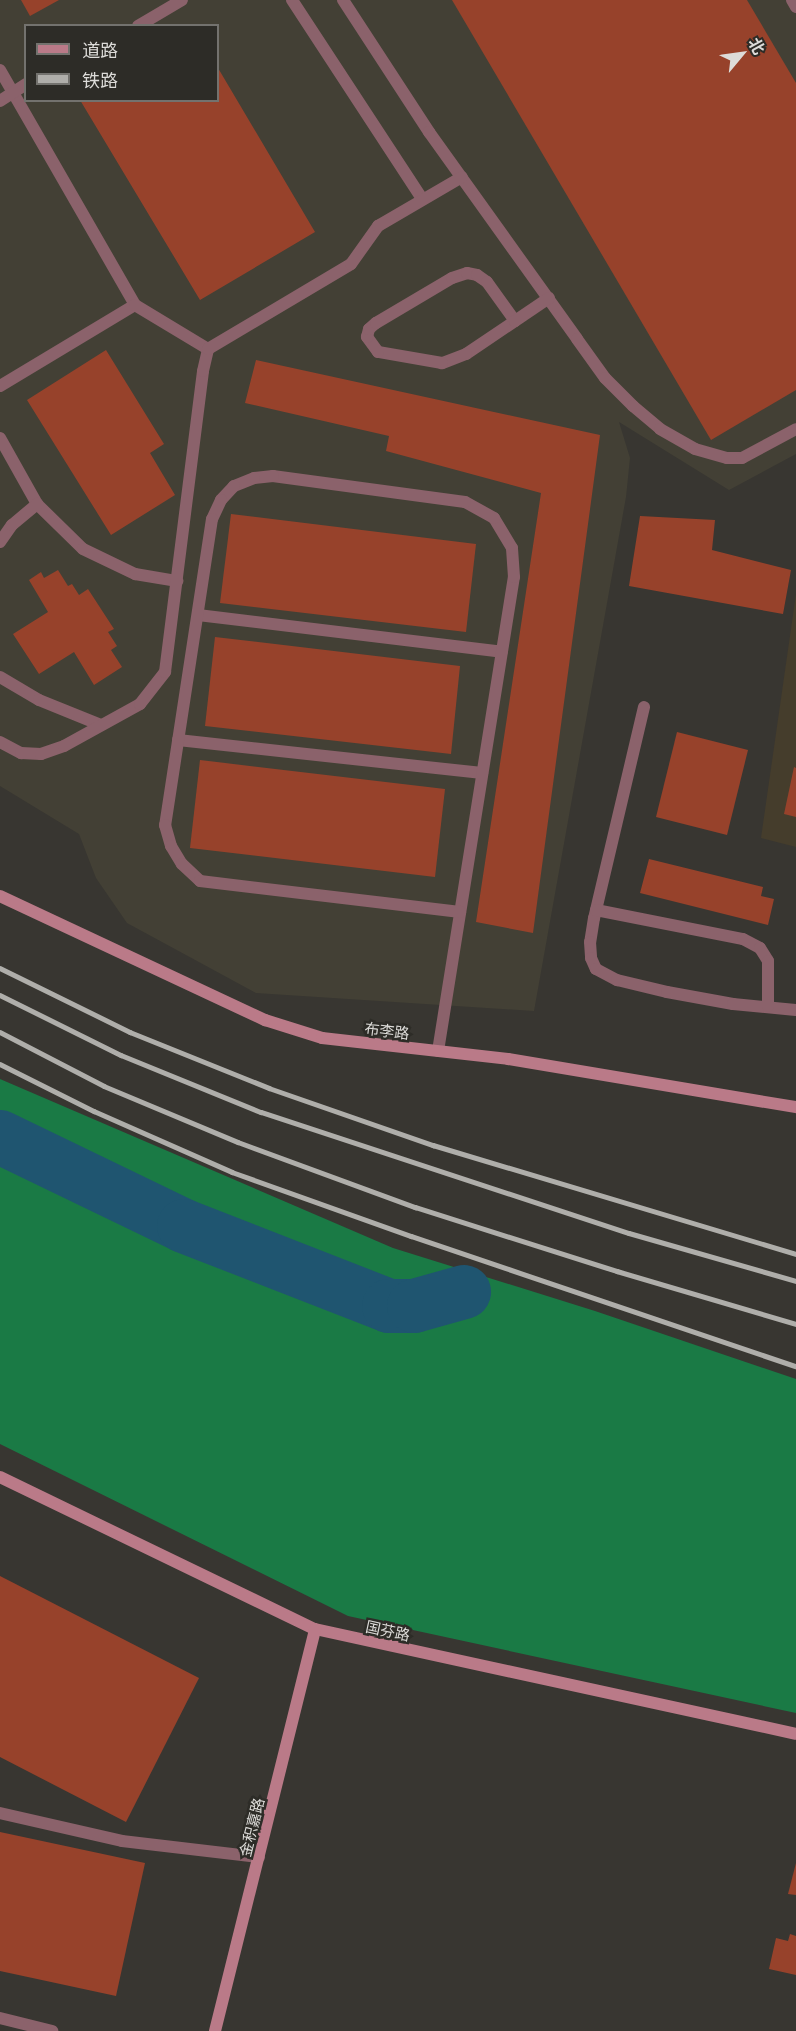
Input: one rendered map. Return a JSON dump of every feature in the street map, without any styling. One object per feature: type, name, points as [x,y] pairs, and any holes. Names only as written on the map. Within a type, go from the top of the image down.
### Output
[{"type":"street","name":"布李路","points":[[0,896],[265,1020],[322,1038],[508,1059],[796,1107]]},
{"type":"street","name":"国芬路","points":[[0,1478],[315,1629],[796,1734]]},
{"type":"street","name":"金积嘉路","points":[[215,2031],[315,1629]]},
{"type":"lane","points":[[141,24],[182,0]]},
{"type":"lane","points":[[292,0],[422,199]]},
{"type":"lane","points":[[343,0],[462,177],[605,378],[660,429],[695,450],[727,458],[742,458],[796,429]]},
{"type":"lane","points":[[792,0],[796,7]]},
{"type":"lane","points":[[0,70],[135,304],[208,349]]},
{"type":"lane","points":[[0,102],[12,91],[24,85]]},
{"type":"lane","points":[[0,742],[21,753],[41,754],[64,746],[140,704],[165,672],[203,371],[208,349],[351,264],[378,226],[462,177]]},
{"type":"lane","points":[[515,321],[487,282],[477,275],[467,273],[452,278],[376,323],[369,330],[367,337],[378,352],[442,363],[454,361],[466,354],[515,321],[549,298]]},
{"type":"lane","points":[[0,386],[135,304]]},
{"type":"lane","points":[[0,438],[37,504],[83,549],[135,574],[177,581]]},
{"type":"lane","points":[[438,1051],[514,577],[512,548],[494,518],[465,502],[273,476],[254,478],[234,486],[221,500],[213,519],[165,825],[171,846],[182,864],[200,881],[460,912]]},
{"type":"lane","points":[[0,542],[12,525],[37,504]]},
{"type":"lane","points":[[0,517],[12,525]]},
{"type":"lane","points":[[198,615],[502,652]]},
{"type":"lane","points":[[0,677],[39,700],[101,725]]},
{"type":"lane","points":[[644,707],[590,942],[591,958],[596,969],[605,975],[667,992],[733,1004],[796,1010]]},
{"type":"lane","points":[[178,740],[482,773]]},
{"type":"lane","points":[[596,910],[743,939],[760,948],[768,961],[768,1006]]},
{"type":"lane","points":[[0,1813],[122,1841],[259,1857]]},
{"type":"lane","points":[[0,2018],[52,2031]]},
{"type":"shaded area","points":[[0,0],[796,0],[796,454],[729,490],[619,422],[630,458],[626,497],[534,1011],[256,993],[127,923],[96,878],[79,834],[0,786]]},
{"type":"shaded area","points":[[796,594],[796,847],[761,838]]},
{"type":"green space","points":[[0,1079],[393,1248],[595,1311],[796,1379],[796,1713],[348,1616],[0,1444]]},
{"type":"building","points":[[21,0],[59,0],[30,16]]},
{"type":"building","points":[[452,0],[747,0],[796,83],[796,390],[711,440]]},
{"type":"building","points":[[219,70],[315,232],[200,300],[81,102],[219,102]]},
{"type":"building","points":[[106,350],[164,444],[150,453],[175,495],[111,535],[27,400]]},
{"type":"building","points":[[256,360],[600,435],[533,933],[476,922],[541,493],[386,451],[389,436],[245,403]]},
{"type":"building","points":[[231,514],[476,544],[466,632],[220,603]]},
{"type":"building","points":[[640,516],[715,520],[712,550],[791,570],[783,614],[629,586]]},
{"type":"building","points":[[58,570],[68,586],[72,584],[79,595],[88,589],[114,629],[108,632],[117,646],[111,650],[122,667],[94,685],[74,652],[39,674],[13,634],[48,612],[29,580],[41,572],[44,578]]},
{"type":"building","points":[[215,637],[460,666],[451,754],[205,726]]},
{"type":"building","points":[[677,732],[748,750],[727,835],[656,817]]},
{"type":"building","points":[[200,760],[445,789],[435,877],[190,848]]},
{"type":"building","points":[[794,767],[796,768],[796,817],[784,814]]},
{"type":"building","points":[[649,859],[763,887],[761,896],[774,899],[768,925],[640,893]]},
{"type":"building","points":[[0,1576],[199,1678],[126,1822],[0,1757]]},
{"type":"building","points":[[0,1832],[145,1863],[116,1996],[0,1971]]},
{"type":"building","points":[[796,1863],[796,1895],[788,1894]]},
{"type":"building","points":[[790,1934],[796,1936],[796,1975],[769,1969],[776,1938],[788,1941]]},
{"type":"waterway","points":[[0,1137],[184,1226],[389,1306],[414,1306],[464,1292]]},
{"type":"railway","points":[[0,968],[130,1032],[269,1088],[433,1145],[796,1254]]},
{"type":"railway","points":[[0,995],[121,1055],[261,1112],[629,1233],[796,1281]]},
{"type":"railway","points":[[0,1032],[104,1086],[238,1142],[415,1207],[617,1271],[796,1324]]},
{"type":"railway","points":[[0,1064],[94,1111],[232,1172],[411,1236],[796,1366]]}]
